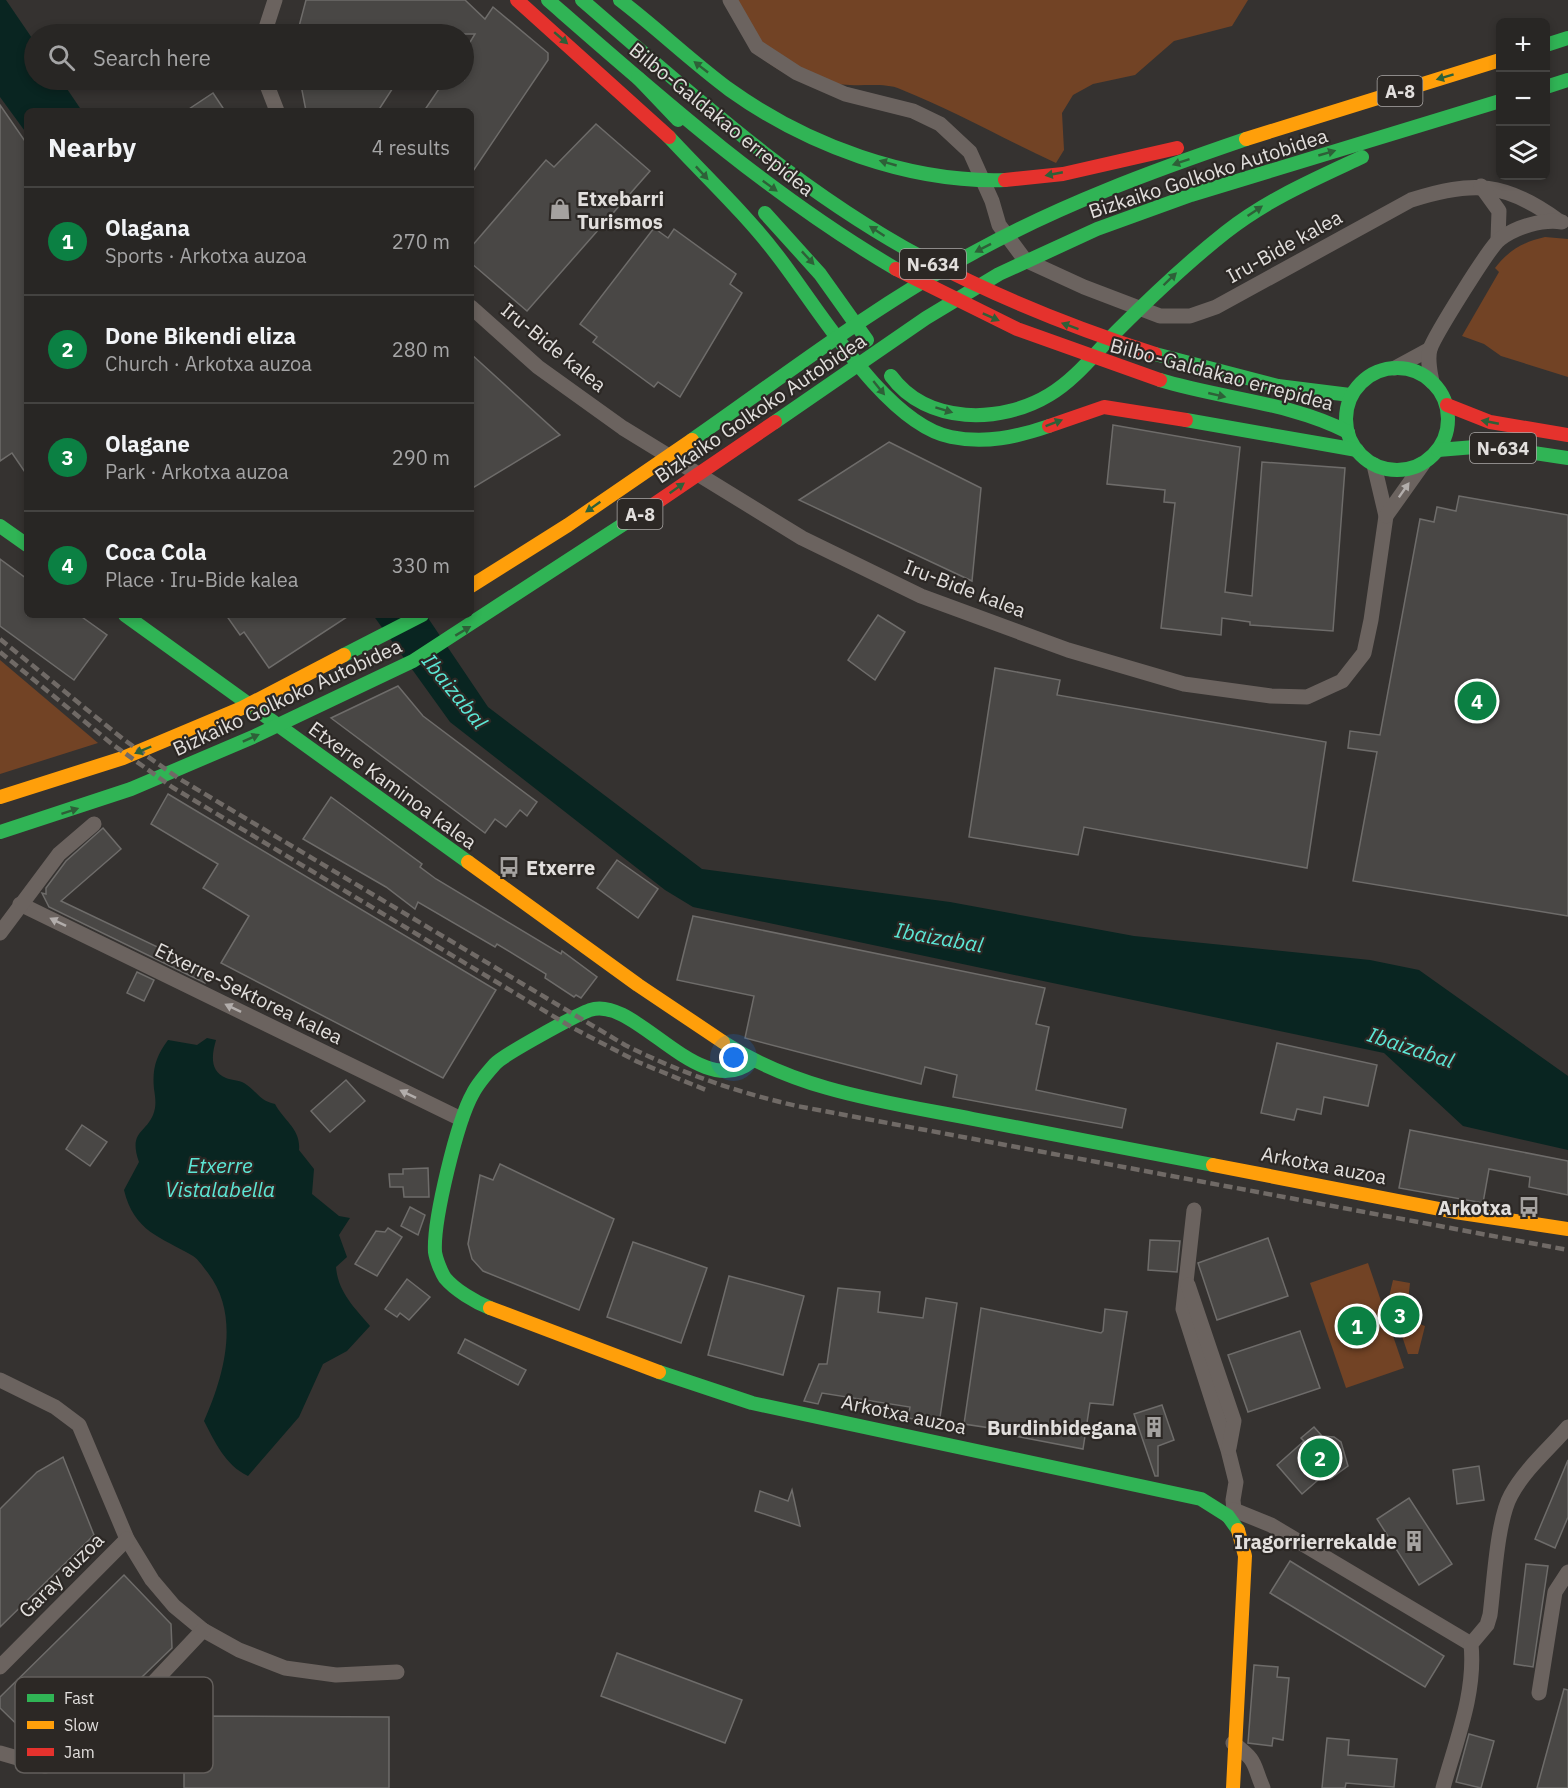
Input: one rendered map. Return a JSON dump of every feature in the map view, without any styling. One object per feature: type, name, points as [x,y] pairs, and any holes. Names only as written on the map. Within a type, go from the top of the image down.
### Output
[{"type":"main road","points":[[517,0],[662,129],[776,252],[828,325],[887,398],[915,422],[949,437],[984,440],[1016,437],[1074,415],[1104,407],[1357,450]]},
{"type":"main road","name":"Bilbo-Galdakao errepidea","points":[[548,0],[735,160],[789,200],[894,268],[939,293],[1055,344],[1116,366],[1202,392],[1314,417],[1333,423],[1348,432]]},
{"type":"main road","name":"Bilbo-Galdakao errepidea","points":[[582,0],[774,162],[895,243],[949,273],[1063,323],[1197,367],[1294,389],[1350,395]]},
{"type":"main road","points":[[620,0],[718,81],[784,122],[868,158],[945,176],[1025,179],[1299,121]]},
{"type":"main road","points":[[1550,43],[1568,38]]},
{"type":"main road","name":"Bizkaiko Golkoko Autobidea","points":[[474,584],[567,525],[894,300],[972,253],[1068,204],[1299,121],[1496,61]]},
{"type":"main road","points":[[638,78],[719,164]]},
{"type":"main road","points":[[1550,85],[1568,80]]},
{"type":"main road","name":"Bizkaiko Golkoko Autobidea","points":[[0,832],[131,789],[253,737],[413,661],[586,551],[926,318],[999,274],[1097,229],[1251,175],[1426,125],[1496,102]]},
{"type":"main road","points":[[752,199],[837,292],[894,381],[919,400],[953,413],[983,417],[1027,408],[1045,400],[1065,384],[1175,273],[1258,208],[1426,125]]},
{"type":"main road","points":[[1395,368],[1412,370],[1432,382],[1440,390],[1447,405],[1449,422],[1445,439],[1438,450],[1423,464],[1407,470],[1389,470],[1374,465],[1357,450],[1348,432],[1347,416],[1350,395],[1364,380],[1379,371],[1395,368]]},
{"type":"main road","name":"N-634","points":[[1447,405],[1463,415],[1482,420],[1568,435]]},
{"type":"main road","name":"N-634","points":[[1438,450],[1459,445],[1482,445],[1568,458]]},
{"type":"main road","points":[[0,526],[24,543]]},
{"type":"main road","name":"Etxerre Kaminoa kalea","points":[[129,618],[638,985]]},
{"type":"main road","name":"Bizkaiko Golkoko Autobidea","points":[[0,797],[123,758],[242,708],[417,618]]},
{"type":"main road","name":"Arkotxa auzoa","points":[[638,985],[752,1061],[802,1082],[861,1097],[1444,1210],[1568,1229]]},
{"type":"main road","points":[[461,1119],[473,1092],[497,1062],[595,1007],[605,1007],[616,1011],[683,1054],[718,1071],[740,1073],[747,1070],[752,1061]]},
{"type":"main road","name":"Arkotxa auzoa","points":[[461,1119],[437,1222],[435,1254],[444,1277],[463,1293],[485,1306],[681,1381],[752,1403],[1201,1499],[1231,1513],[1242,1540],[1245,1572],[1233,1743],[1233,1788]]},
{"type":"street","points":[[267,24],[275,0]]},
{"type":"street","name":"Iru-Bide kalea","points":[[730,0],[757,47],[796,73],[845,94],[913,111],[940,124],[970,152],[992,201],[999,225],[1025,260],[1084,288],[1160,315],[1190,315],[1216,307],[1410,200],[1445,188],[1481,186],[1531,201],[1564,222]]},
{"type":"street","points":[[269,90],[276,108]]},
{"type":"street","points":[[1481,186],[1499,211],[1498,240]]},
{"type":"street","points":[[1432,382],[1428,365],[1430,349],[1478,267],[1498,240],[1521,228],[1564,222]]},
{"type":"street","name":"Iru-Bide kalea","points":[[474,310],[538,367],[623,428],[802,538],[921,596],[1068,650],[1185,684],[1271,696],[1307,697],[1342,681],[1364,653],[1386,516]]},
{"type":"street","points":[[1395,368],[1430,349]]},
{"type":"street","points":[[1386,516],[1423,464]]},
{"type":"street","points":[[1374,465],[1386,516]]},
{"type":"street","points":[[0,933],[59,854],[94,824]]},
{"type":"street","name":"Etxerre-Sektorea kalea","points":[[20,904],[461,1119]]},
{"type":"street","points":[[1194,1210],[1183,1309],[1236,1482],[1231,1513],[1271,1525],[1471,1644]]},
{"type":"street","name":"Garay auzoa","points":[[0,1380],[55,1407],[79,1425],[127,1539],[152,1580],[174,1605],[203,1630],[239,1650],[285,1668],[336,1675],[397,1672]]},
{"type":"street","points":[[1443,1788],[1469,1695],[1473,1673],[1471,1644],[1487,1625],[1490,1615],[1503,1520],[1510,1497],[1523,1476],[1568,1427]]},
{"type":"street","name":"Garay auzoa","points":[[0,1667],[127,1539]]},
{"type":"street","points":[[1539,1693],[1555,1592],[1568,1572]]},
{"type":"street","points":[[159,1677],[203,1630]]},
{"type":"street","points":[[1233,1743],[1250,1756],[1257,1766],[1263,1788]]},
{"type":"street","points":[[0,1753],[15,1757]]},
{"type":"shaded area","points":[[724,0],[1248,0],[1232,26],[1174,41],[1135,75],[1093,84],[1073,95],[1062,113],[1064,150],[1056,163],[920,97],[894,87],[825,83],[787,73],[772,65],[759,54],[735,22]]},
{"type":"shaded area","points":[[1545,237],[1568,239],[1568,377],[1501,356],[1484,344],[1462,336],[1499,272],[1495,268],[1500,262],[1517,248]]},
{"type":"shaded area","points":[[0,660],[98,743],[0,774]]},
{"type":"shaded area","points":[[1368,1263],[1404,1368],[1346,1388],[1310,1283]]},
{"type":"shaded area","points":[[1393,1280],[1410,1283],[1406,1319],[1425,1326],[1418,1354],[1408,1354],[1389,1297]]},
{"type":"water","points":[[0,0],[6,0],[24,26],[24,90],[68,90],[80,108],[24,108],[24,130],[0,97]]},
{"type":"water","name":"Ibaizabal","points":[[375,618],[428,618],[488,707],[702,869],[950,902],[1134,936],[1370,960],[1419,970],[1568,1076],[1568,1150],[1463,1126],[1384,1053],[693,907],[665,890],[450,722]]},
{"type":"water","name":"Etxerre Vistalabella","points":[[207,1038],[216,1040],[213,1062],[217,1071],[226,1078],[244,1083],[262,1098],[275,1104],[295,1131],[299,1150],[314,1169],[312,1194],[339,1216],[350,1218],[339,1235],[347,1257],[336,1267],[337,1276],[343,1292],[370,1326],[347,1351],[323,1364],[299,1417],[248,1476],[227,1459],[204,1421],[218,1385],[226,1346],[227,1327],[218,1290],[208,1273],[195,1258],[150,1232],[142,1224],[134,1215],[124,1190],[139,1162],[136,1151],[137,1137],[149,1123],[155,1108],[154,1075],[160,1052],[168,1040],[197,1045]]},
{"type":"building","points":[[306,0],[465,0],[485,19],[493,7],[548,53],[548,60],[474,170],[474,108],[426,108],[438,90],[474,90],[474,24],[300,24]]},
{"type":"building","points":[[302,90],[392,90],[380,108],[305,108]]},
{"type":"building","points":[[213,93],[223,108],[190,108]]},
{"type":"building","points":[[0,105],[24,140],[24,471],[12,453],[0,461]]},
{"type":"building","name":"Etxebarri Turismos","points":[[596,124],[650,171],[527,311],[474,266],[474,244],[546,160],[554,167]]},
{"type":"building","points":[[654,228],[668,238],[674,229],[736,274],[730,284],[742,293],[680,397],[658,382],[654,387],[593,342],[597,337],[580,324]]},
{"type":"building","points":[[474,357],[560,435],[474,487]]},
{"type":"building","points":[[1113,425],[1240,447],[1225,592],[1252,596],[1262,462],[1345,468],[1333,631],[1250,625],[1250,622],[1222,618],[1221,635],[1161,628],[1175,503],[1164,502],[1165,490],[1107,484]]},
{"type":"building","points":[[889,442],[981,488],[972,581],[799,500]]},
{"type":"building","points":[[1459,496],[1568,515],[1568,916],[1353,881],[1377,752],[1348,748],[1350,731],[1380,735],[1420,519],[1434,522],[1437,507],[1456,511]]},
{"type":"building","points":[[0,559],[24,577],[24,618],[83,618],[107,635],[74,680],[0,626]]},
{"type":"building","points":[[878,615],[905,632],[875,680],[848,660]]},
{"type":"building","points":[[228,618],[345,618],[269,668],[244,632],[240,635]]},
{"type":"building","points":[[995,668],[1060,680],[1057,695],[1326,742],[1307,868],[1084,827],[1078,855],[969,837]]},
{"type":"building","points":[[398,686],[423,716],[537,802],[527,816],[520,810],[506,827],[495,819],[485,833],[331,718]]},
{"type":"building","points":[[168,794],[496,990],[443,1078],[221,963],[249,916],[203,888],[218,864],[151,824]]},
{"type":"building","points":[[331,797],[422,864],[420,867],[436,879],[561,954],[562,951],[597,977],[581,998],[576,995],[574,997],[545,978],[546,974],[497,944],[495,947],[418,902],[415,909],[386,887],[303,839]]},
{"type":"building","points":[[103,828],[121,849],[61,901],[210,972],[205,983],[49,907],[42,893],[46,894],[46,888],[66,861]]},
{"type":"building","points":[[617,860],[658,889],[638,918],[597,888]]},
{"type":"building","points":[[693,916],[1045,988],[1036,1024],[1049,1027],[1036,1090],[1126,1109],[1122,1128],[953,1097],[957,1075],[925,1067],[921,1084],[745,1038],[754,996],[677,980]]},
{"type":"building","points":[[137,972],[154,980],[144,1001],[127,993]]},
{"type":"building","points":[[1277,1043],[1377,1065],[1368,1106],[1324,1097],[1321,1114],[1297,1109],[1294,1120],[1261,1113]]},
{"type":"building","points":[[346,1080],[365,1101],[330,1132],[311,1111]]},
{"type":"building","points":[[82,1125],[107,1142],[90,1166],[66,1149]]},
{"type":"building","points":[[1410,1130],[1568,1161],[1568,1195],[1529,1187],[1530,1177],[1489,1169],[1483,1203],[1399,1188]]},
{"type":"building","points":[[500,1164],[614,1219],[579,1310],[483,1271],[472,1259],[468,1244],[480,1175],[493,1180]]},
{"type":"building","points":[[428,1168],[429,1197],[404,1197],[403,1187],[390,1187],[389,1174],[403,1174],[403,1169]]},
{"type":"building","points":[[410,1207],[425,1215],[418,1235],[401,1226]]},
{"type":"building","points":[[388,1228],[402,1237],[377,1276],[355,1264],[376,1231],[385,1232]]},
{"type":"building","points":[[1268,1238],[1288,1296],[1217,1320],[1198,1263]]},
{"type":"building","points":[[1150,1240],[1180,1241],[1177,1272],[1148,1270]]},
{"type":"building","points":[[633,1242],[707,1268],[681,1343],[607,1317]]},
{"type":"building","points":[[729,1276],[804,1296],[783,1375],[708,1355]]},
{"type":"building","points":[[407,1279],[430,1297],[409,1320],[400,1313],[397,1317],[385,1309]]},
{"type":"building","points":[[838,1288],[880,1292],[878,1312],[923,1318],[926,1298],[957,1303],[939,1424],[908,1418],[910,1407],[822,1393],[818,1404],[804,1401],[819,1364],[827,1364]]},
{"type":"building","points":[[981,1308],[1101,1333],[1105,1309],[1127,1312],[1113,1405],[1090,1403],[1083,1449],[1010,1435],[1010,1431],[964,1424]]},
{"type":"building","points":[[1300,1331],[1320,1388],[1248,1412],[1228,1355]]},
{"type":"building","points":[[465,1339],[526,1370],[518,1385],[458,1353]]},
{"type":"building","name":"Burdinbidegana","points":[[1162,1405],[1174,1440],[1158,1446],[1158,1476],[1155,1476],[1134,1414]]},
{"type":"building","points":[[1314,1427],[1322,1436],[1334,1437],[1341,1442],[1348,1466],[1330,1479],[1325,1474],[1302,1494],[1277,1465],[1304,1441],[1301,1438]]},
{"type":"building","points":[[63,1457],[94,1535],[0,1627],[0,1509],[37,1472]]},
{"type":"building","points":[[1568,1460],[1568,1517],[1555,1548],[1535,1539]]},
{"type":"building","points":[[1479,1466],[1484,1500],[1457,1504],[1453,1470]]},
{"type":"building","points":[[792,1490],[800,1526],[755,1511],[760,1491],[788,1501]]},
{"type":"building","name":"Iragorrierrekalde","points":[[1409,1498],[1452,1564],[1419,1585],[1377,1519]]},
{"type":"building","points":[[1290,1561],[1444,1656],[1425,1687],[1270,1593]]},
{"type":"building","points":[[1526,1564],[1548,1566],[1533,1667],[1514,1664]]},
{"type":"building","points":[[124,1575],[171,1624],[172,1648],[142,1677],[20,1677]]},
{"type":"building","points":[[617,1653],[742,1700],[725,1743],[601,1696]]},
{"type":"building","points":[[1254,1665],[1278,1667],[1277,1677],[1289,1678],[1283,1740],[1273,1738],[1272,1746],[1248,1743]]},
{"type":"building","points":[[15,1682],[15,1723],[0,1708],[0,1697]]},
{"type":"building","points":[[1564,1689],[1568,1690],[1568,1788],[1537,1788]]},
{"type":"building","points":[[213,1716],[389,1717],[389,1788],[184,1788],[184,1773],[213,1773]]},
{"type":"building","points":[[1469,1734],[1494,1741],[1481,1788],[1456,1782]]},
{"type":"building","points":[[1327,1738],[1349,1740],[1348,1755],[1397,1759],[1394,1787],[1346,1783],[1345,1788],[1322,1788]]},
{"type":"railway","points":[[0,639],[123,739],[178,778],[625,1045],[688,1073],[731,1088],[797,1106],[1568,1250]]},
{"type":"railway","points":[[0,652],[112,744],[172,787],[573,1028],[638,1062],[706,1090]]},
{"type":"traffic: fast","points":[[548,0],[673,108],[759,177],[849,240],[896,269]]},
{"type":"traffic: fast","points":[[582,0],[704,105],[788,171],[831,202],[923,258]]},
{"type":"traffic: fast","points":[[620,0],[730,90],[792,128],[860,157],[896,167],[932,175],[1005,180]]},
{"type":"traffic: fast","points":[[1550,44],[1568,38]]},
{"type":"traffic: fast","points":[[638,78],[678,120]]},
{"type":"traffic: fast","points":[[1550,86],[1568,80]]},
{"type":"traffic: fast","points":[[775,422],[926,318],[999,274],[1097,229],[1191,195],[1496,102]]},
{"type":"traffic: fast","points":[[669,137],[765,239],[854,360],[877,387],[902,410],[926,428],[964,439],[1001,438],[1049,426]]},
{"type":"traffic: fast","points":[[692,440],[865,319],[973,253],[1073,204],[1246,139]]},
{"type":"traffic: fast","points":[[891,376],[906,392],[924,404],[944,411],[966,415],[987,415],[1030,405],[1059,389],[1198,255],[1242,220],[1309,182],[1362,157]]},
{"type":"traffic: fast","points":[[765,213],[820,274],[867,340]]},
{"type":"traffic: fast","points":[[1155,354],[1278,386],[1350,395]]},
{"type":"traffic: fast","points":[[1397,368],[1417,372],[1433,383],[1444,399],[1448,419],[1444,439],[1433,455],[1417,466],[1397,470],[1377,466],[1361,455],[1350,439],[1346,419],[1350,399],[1361,383],[1377,372],[1397,368]]},
{"type":"traffic: fast","points":[[1160,380],[1279,407],[1326,422],[1348,432]]},
{"type":"traffic: fast","points":[[1186,420],[1357,450]]},
{"type":"traffic: fast","points":[[1438,450],[1487,446],[1568,458]]},
{"type":"traffic: fast","points":[[0,832],[131,789],[253,737],[413,661],[650,507]]},
{"type":"traffic: fast","points":[[0,526],[24,543]]},
{"type":"traffic: fast","points":[[129,618],[468,862]]},
{"type":"traffic: fast","points":[[344,655],[416,618]]},
{"type":"traffic: fast","points":[[490,1308],[466,1295],[445,1278],[435,1252],[435,1237],[442,1195],[460,1125],[475,1089],[495,1064],[525,1044],[582,1013],[608,1009],[627,1017],[690,1060],[711,1069],[732,1070],[752,1061]]},
{"type":"traffic: fast","points":[[723,1042],[781,1072],[875,1100],[1213,1165]]},
{"type":"traffic: fast","points":[[659,1372],[752,1403],[1201,1499],[1228,1516],[1238,1530]]},
{"type":"traffic: slow","points":[[1246,139],[1496,61]]},
{"type":"traffic: slow","points":[[474,584],[568,525],[692,440]]},
{"type":"traffic: slow","points":[[0,797],[123,758],[242,708],[344,655]]},
{"type":"traffic: slow","points":[[468,862],[638,985],[723,1042]]},
{"type":"traffic: slow","points":[[1213,1165],[1455,1212],[1568,1229]]},
{"type":"traffic: slow","points":[[490,1308],[659,1372]]},
{"type":"traffic: slow","points":[[1233,1788],[1245,1556],[1238,1530]]},
{"type":"traffic: jam","points":[[517,0],[669,137]]},
{"type":"traffic: jam","points":[[1005,180],[1063,174],[1177,148]]},
{"type":"traffic: jam","points":[[923,258],[1036,311],[1155,354]]},
{"type":"traffic: jam","points":[[896,269],[1017,329],[1160,380]]},
{"type":"traffic: jam","points":[[1447,405],[1490,422],[1568,435]]},
{"type":"traffic: jam","points":[[1049,426],[1104,407],[1186,420]]},
{"type":"traffic: jam","points":[[650,507],[775,422]]},
{"type":"place","name":"Etxebarri Turismos","points":[[560,209]]},
{"type":"place","name":"Coca Cola","points":[[1477,701]]},
{"type":"place","name":"Etxerre","points":[[509,867]]},
{"type":"place","name":"Arkotxa","points":[[1529,1207]]},
{"type":"place","name":"Olagane","points":[[1400,1315]]},
{"type":"place","name":"Olagana","points":[[1357,1326]]},
{"type":"place","name":"Burdinbidegana","points":[[1154,1427]]},
{"type":"place","name":"Done Bikendi eliza","points":[[1320,1458]]},
{"type":"place","name":"Iragorrierrekalde","points":[[1414,1541]]}]
